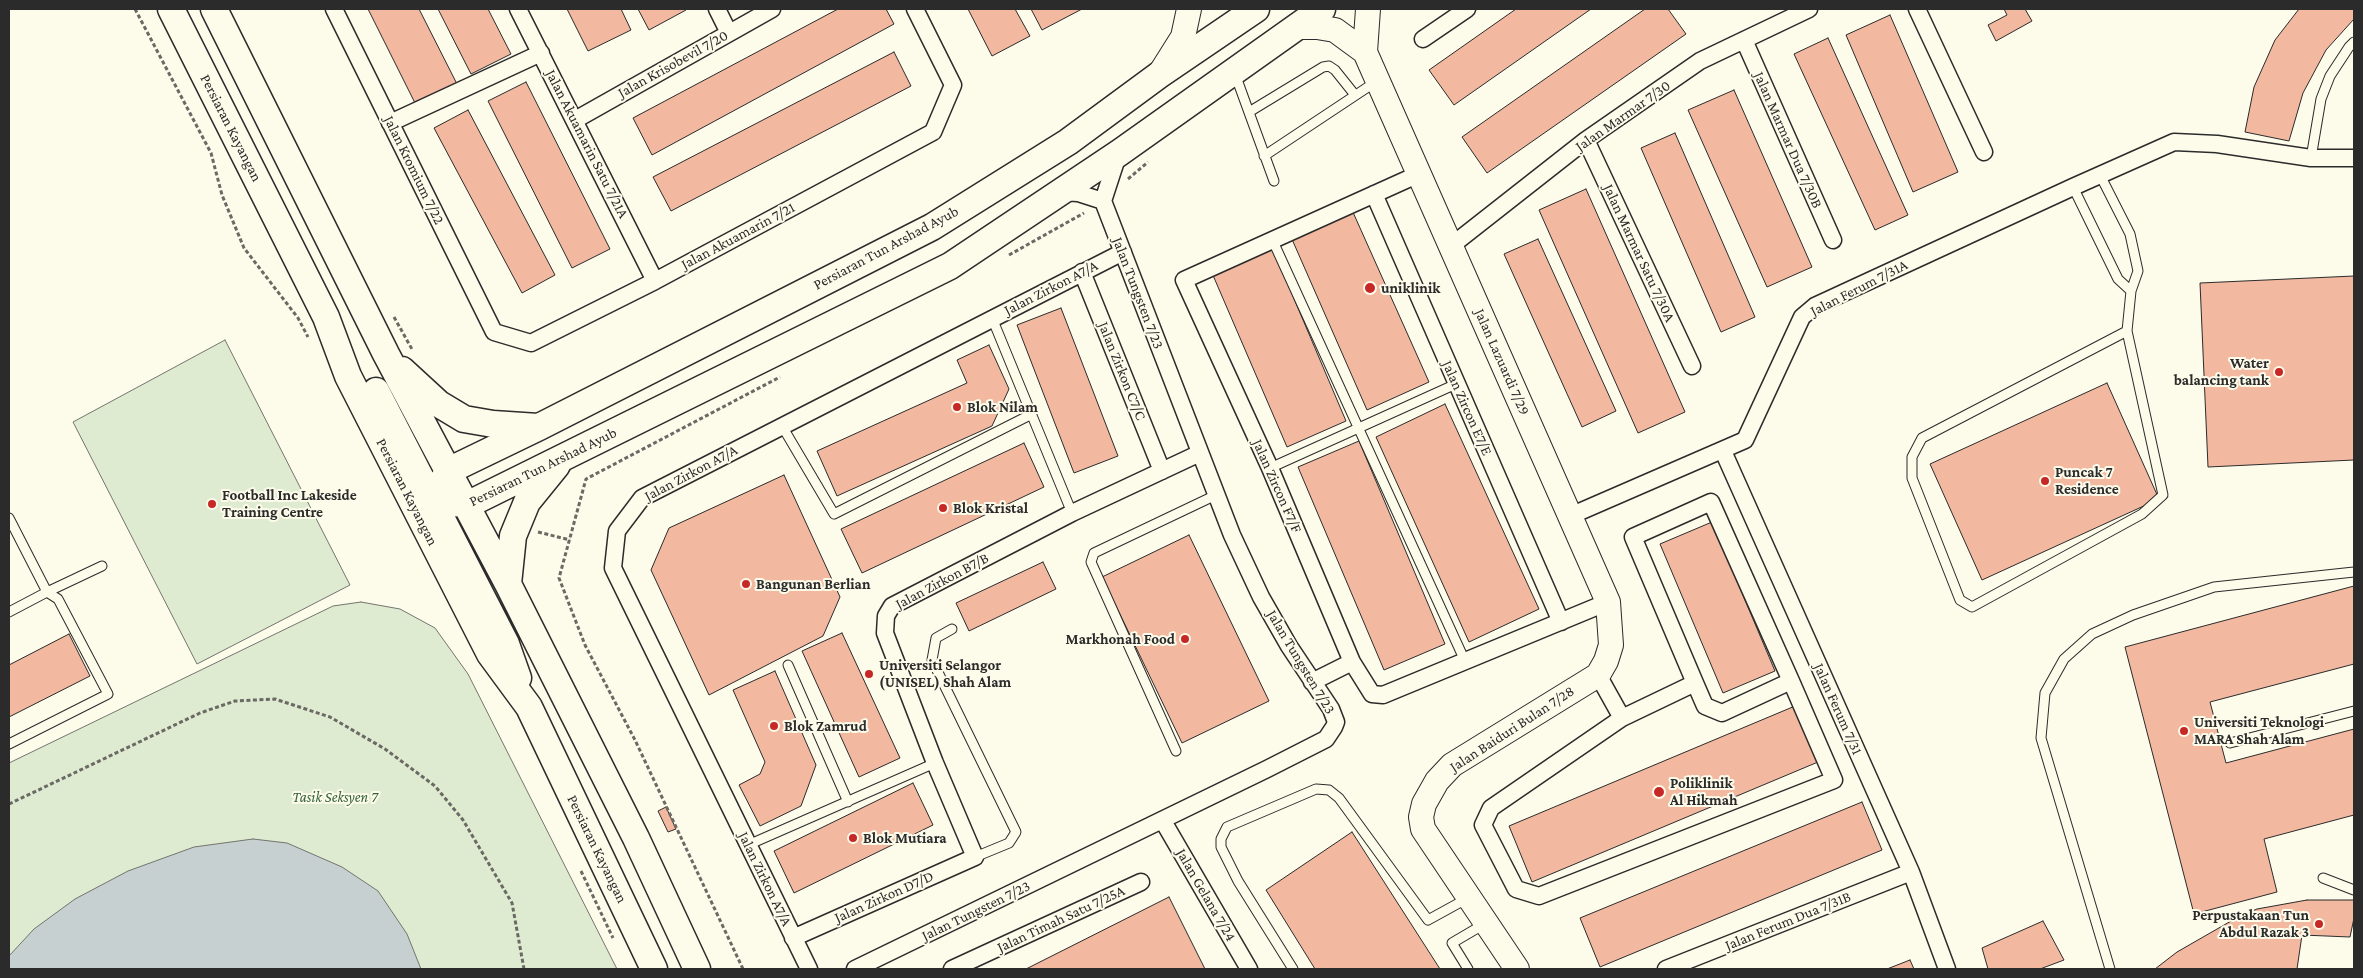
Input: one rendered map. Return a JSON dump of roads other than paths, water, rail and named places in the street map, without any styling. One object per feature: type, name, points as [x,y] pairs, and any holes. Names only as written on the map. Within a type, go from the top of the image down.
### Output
[{"type":"main road","name":"Persiaran Kayangan","points":[[171,9],[326,317],[348,376],[490,654],[529,707],[654,969]]},
{"type":"main road","points":[[214,9],[386,354],[508,584],[636,838],[697,969]]},
{"type":"main road","name":"Persiaran Tun Arshad Ayub","points":[[448,471],[539,427],[932,227],[1068,142],[1256,9]]},
{"type":"main road","name":"Persiaran Tun Arshad Ayub","points":[[432,499],[467,505],[950,266],[1119,153],[1322,9]]},
{"type":"main road","points":[[326,317],[369,377],[506,644],[529,707]]},
{"type":"main road","points":[[386,354],[423,391],[464,419],[493,424],[539,427]]},
{"type":"main road","points":[[508,584],[513,536],[527,502],[562,458]]},
{"type":"main road","points":[[432,499],[448,471]]},
{"type":"street","name":"Jalan Kromium 7/22","points":[[334,9],[494,332]]},
{"type":"street","name":"Jalan Akuamarin Satu 7/21A","points":[[518,9],[655,280]]},
{"type":"street","points":[[717,9],[729,33]]},
{"type":"street","name":"Jalan Krisobevil 7/20","points":[[575,120],[772,9]]},
{"type":"street","name":"Jalan Akuamarin 7/21","points":[[494,332],[531,343],[655,280],[933,132],[953,85],[915,9]]},
{"type":"street","points":[[1159,76],[1183,37],[1188,9]]},
{"type":"street","points":[[1365,52],[1368,9]]},
{"type":"street","points":[[1423,39],[1467,9]]},
{"type":"street","name":"Jalan Marmar 7/30","points":[[1451,246],[1586,140],[1700,61],[1809,9]]},
{"type":"street","points":[[1917,9],[1984,152]]},
{"type":"street","points":[[1296,27],[1317,27],[1334,30],[1365,52]]},
{"type":"street","name":"Jalan Marmar Dua 7/30B","points":[[1744,40],[1832,240]]},
{"type":"street","name":"Jalan Lazuardi 7/29","points":[[1365,52],[1608,602],[1611,646],[1606,661],[1598,675]]},
{"type":"street","points":[[390,123],[541,53]]},
{"type":"street","name":"Jalan Marmar Satu 7/30A","points":[[1586,140],[1692,366]]},
{"type":"street","name":"Jalan Ferum 7/31A","points":[[1570,516],[1745,440],[1802,317],[1815,306],[2073,186],[2174,142],[2218,144],[2311,158],[2354,158]]},
{"type":"street","points":[[1061,192],[1078,193],[1103,202],[1119,153]]},
{"type":"street","name":"Jalan Zircon F7/F","points":[[1419,174],[1184,280],[1270,468],[1352,662],[1372,694],[1383,695],[1608,602]]},
{"type":"street","name":"Jalan Zircon E7/E","points":[[1374,194],[1561,622]]},
{"type":"street","name":"Jalan Tungsten 7/23","points":[[855,969],[1163,821],[1326,739],[1336,722],[1331,709],[1288,646],[1261,597],[1232,535],[1103,202]]},
{"type":"street","name":"Jalan Zirkon A7/A","points":[[809,969],[613,568],[617,531],[642,498],[1123,252]]},
{"type":"street","name":"Jalan Zirkon C7/C","points":[[1082,272],[1162,471]]},
{"type":"street","name":"Jalan Ferum 7/31","points":[[1723,451],[1911,872],[1947,969]]},
{"type":"street","name":"Jalan Zirkon B7/B","points":[[975,857],[935,764],[886,633],[886,616],[892,606],[1072,513],[1200,453]]},
{"type":"street","points":[[1695,683],[1622,718],[1491,808],[1483,825],[1516,889],[1539,896],[1834,780],[1791,681],[1711,502],[1633,537],[1705,706],[1722,713],[1791,681]]},
{"type":"street","points":[[1312,682],[1352,662]]},
{"type":"street","points":[[1598,675],[1622,718]]},
{"type":"street","name":"Jalan Baiduri Bulan 7/28","points":[[1517,969],[1423,829],[1421,817],[1424,804],[1437,781],[1452,765],[1598,675]]},
{"type":"street","name":"Jalan Gelana 7/24","points":[[1163,821],[1249,969]]},
{"type":"street","name":"Jalan Zirkon D7/D","points":[[793,938],[975,857]]},
{"type":"street","name":"Jalan Ferum Dua 7/31B","points":[[1666,969],[1911,872]]},
{"type":"street","name":"Jalan Timah Satu 7/25A","points":[[952,969],[1141,882]]},
{"type":"lane","points":[[2311,158],[2321,99],[2330,76],[2352,46]]},
{"type":"lane","points":[[1249,112],[1323,66],[1329,66],[1335,70],[1355,95]]},
{"type":"lane","points":[[1234,72],[1274,181]]},
{"type":"lane","points":[[1264,156],[1378,80]]},
{"type":"lane","points":[[2100,175],[2130,234],[2138,271],[2131,292],[2127,331],[2163,495],[2142,514],[1972,607],[1960,600],[1912,478],[1912,457],[1922,438],[2127,331]]},
{"type":"lane","points":[[2073,186],[2118,279],[2131,292]]},
{"type":"lane","points":[[1272,239],[1360,427],[1466,662]]},
{"type":"lane","points":[[992,318],[1072,513]]},
{"type":"lane","points":[[1270,468],[1456,384]]},
{"type":"lane","points":[[782,426],[834,514],[1032,414]]},
{"type":"lane","points":[[1176,751],[1091,562],[1094,553],[1216,494]]},
{"type":"lane","points":[[9,518],[47,592],[58,599],[108,694],[9,744]]},
{"type":"lane","points":[[9,612],[102,566]]},
{"type":"lane","points":[[2110,969],[2041,738],[2045,693],[2064,659],[2092,634],[2125,619],[2214,588],[2354,572]]},
{"type":"lane","points":[[952,629],[936,638],[932,660],[1016,832],[1009,843],[975,857]]},
{"type":"lane","points":[[788,665],[848,802]]},
{"type":"lane","points":[[2230,743],[2354,710]]},
{"type":"lane","points":[[748,845],[935,764]]},
{"type":"lane","points":[[1293,969],[1238,881],[1221,847],[1221,839],[1227,827],[1316,789],[1329,790],[1339,798],[1428,920],[1469,897]]},
{"type":"lane","points":[[2323,878],[2354,890]]},
{"type":"lane","points":[[1468,969],[1452,943],[1486,922]]},
{"type":"place","name":"uniklinik","points":[[1370,288]]},
{"type":"place","name":"Water balancing tank","points":[[2279,372]]},
{"type":"place","name":"Blok Nilam","points":[[957,407]]},
{"type":"place","name":"Puncak 7 Residence","points":[[2045,481]]},
{"type":"place","name":"Football Inc Lakeside Training Centre","points":[[212,504]]},
{"type":"place","name":"Blok Kristal","points":[[943,508]]},
{"type":"place","name":"Bangunan Berlian","points":[[746,584]]},
{"type":"place","name":"Markhonah Food","points":[[1185,639]]},
{"type":"place","name":"Universiti Selangor (UNISEL) Shah Alam","points":[[869,674]]},
{"type":"place","name":"Blok Zamrud","points":[[774,726]]},
{"type":"place","name":"Universiti Teknologi MARA Shah Alam","points":[[2184,731]]},
{"type":"place","name":"Poliklinik Al Hikmah","points":[[1659,792]]},
{"type":"place","name":"Blok Mutiara","points":[[853,838]]},
{"type":"place","name":"Perpustakaan Tun Abdul Razak 3","points":[[2319,924]]},
{"type":"park label","name":"Tasik Seksyen 7","points":[[335,797]]}]
